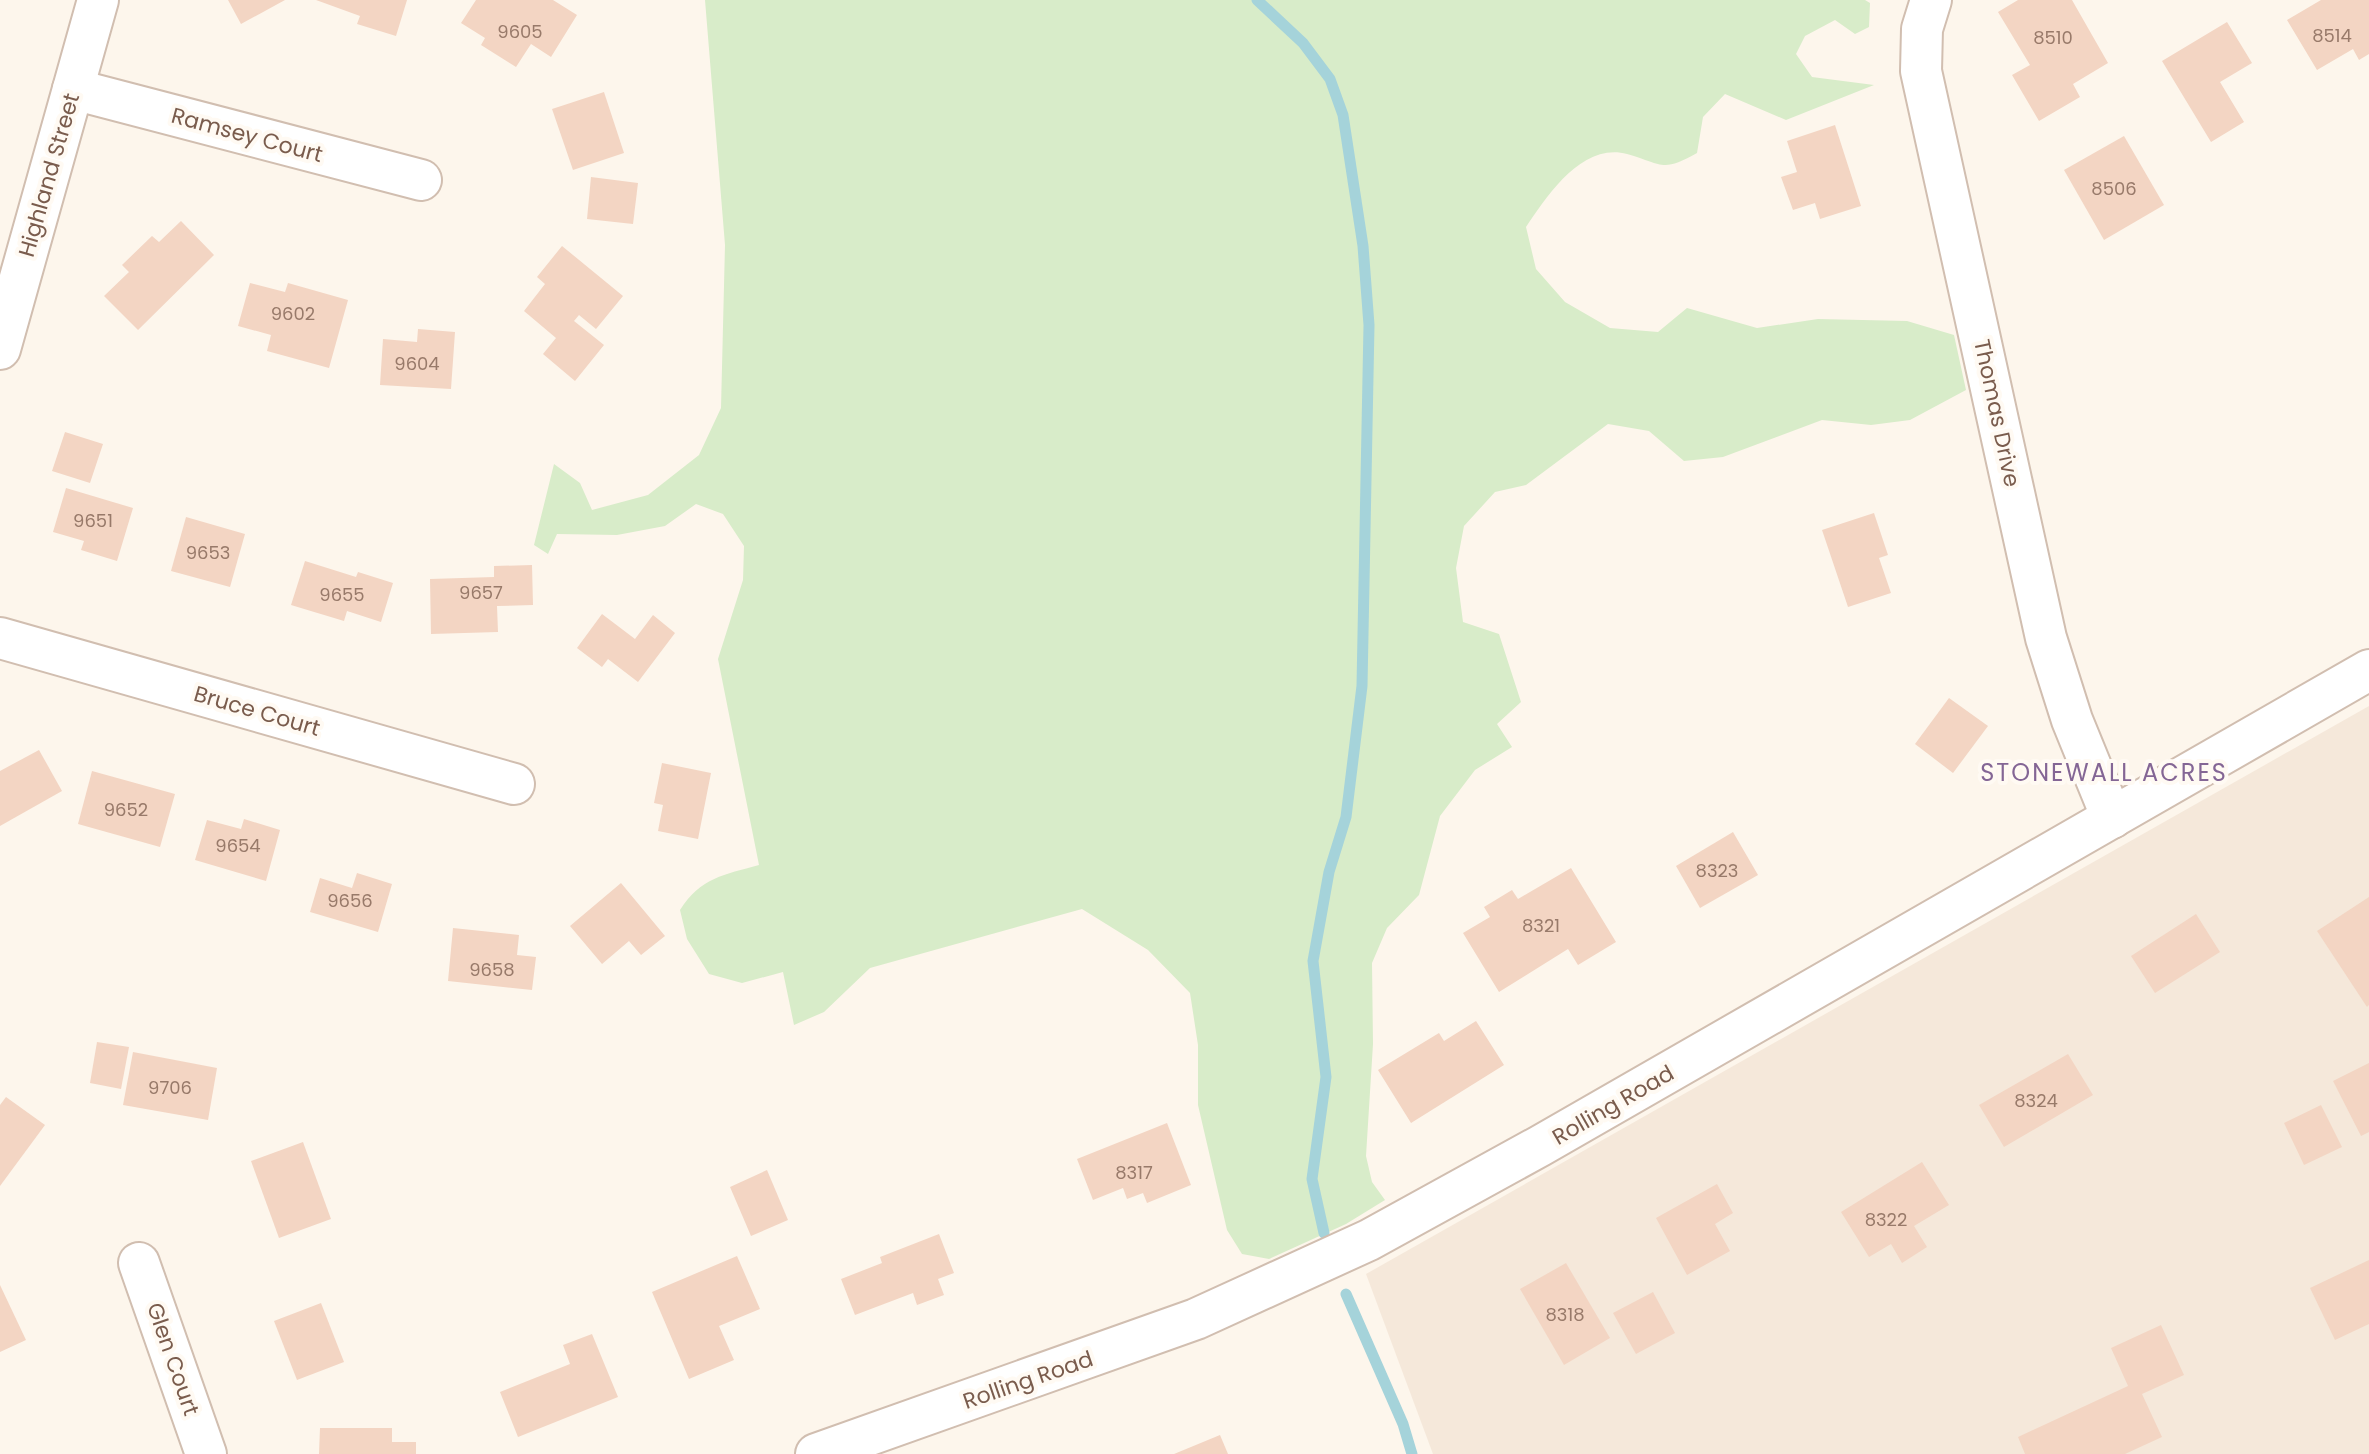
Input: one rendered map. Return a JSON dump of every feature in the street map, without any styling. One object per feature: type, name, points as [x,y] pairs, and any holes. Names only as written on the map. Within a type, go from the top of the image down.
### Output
[{"type":"street","name":"Highland Street","points":[[0,349],[98,0]]},
{"type":"street","name":"Thomas Drive","points":[[1931,0],[1922,29],[1921,71],[2046,638],[2072,720],[2112,818]]},
{"type":"street","name":"Ramsey Court","points":[[73,89],[421,180]]},
{"type":"street","name":"Bruce Court","points":[[0,638],[514,784]]},
{"type":"street","name":"Rolling Road","points":[[816,1454],[1196,1319],[1369,1240],[2369,670]]},
{"type":"street","name":"Glen Court","points":[[139,1263],[206,1454]]},
{"type":"shaded area","points":[[2369,706],[2369,1454],[1433,1454],[1366,1274]]},
{"type":"green space","points":[[705,0],[1865,0],[1870,3],[1869,27],[1855,34],[1835,20],[1805,36],[1796,54],[1812,77],[1874,85],[1786,120],[1725,94],[1703,117],[1697,153],[1685,159],[1662,165],[1627,154],[1611,152],[1595,156],[1555,187],[1526,227],[1536,269],[1565,302],[1610,328],[1658,332],[1687,308],[1757,328],[1818,319],[1907,321],[1954,335],[1966,390],[1910,420],[1871,425],[1822,420],[1723,457],[1684,461],[1649,431],[1608,424],[1526,485],[1495,492],[1464,526],[1456,568],[1463,622],[1499,634],[1521,702],[1497,724],[1512,747],[1475,770],[1440,816],[1419,895],[1387,928],[1372,963],[1373,1044],[1366,1156],[1372,1182],[1385,1200],[1346,1224],[1269,1259],[1242,1254],[1227,1230],[1198,1105],[1198,1045],[1190,993],[1148,950],[1082,909],[870,968],[824,1012],[794,1025],[783,972],[742,983],[709,974],[687,939],[680,910],[696,890],[714,879],[759,865],[718,659],[743,580],[744,546],[723,514],[696,504],[665,526],[617,535],[557,534],[548,554],[534,545],[554,464],[580,483],[592,510],[648,495],[699,455],[721,408],[725,245]]},
{"type":"building","points":[[228,0],[285,0],[241,24]]},
{"type":"building","points":[[316,0],[407,0],[396,36],[357,24],[360,16]]},
{"type":"building","points":[[476,0],[553,0],[577,15],[551,57],[531,44],[516,67],[481,45],[485,38],[461,23]]},
{"type":"building","points":[[2018,0],[2072,0],[2108,63],[2073,84],[2080,97],[2039,121],[2012,75],[2030,65],[1998,12]]},
{"type":"building","points":[[2321,0],[2369,0],[2369,54],[2359,60],[2353,49],[2317,70],[2287,20]]},
{"type":"building","points":[[2227,22],[2252,63],[2220,82],[2244,122],[2211,142],[2162,61]]},
{"type":"building","points":[[604,92],[624,153],[573,170],[552,109]]},
{"type":"building","points":[[1835,125],[1861,206],[1820,219],[1815,203],[1793,210],[1781,177],[1797,172],[1787,141]]},
{"type":"building","points":[[2124,136],[2164,205],[2104,240],[2064,170]]},
{"type":"building","points":[[591,177],[638,183],[633,224],[587,219]]},
{"type":"building","points":[[181,221],[214,255],[138,330],[104,296],[129,272],[122,265],[152,236],[159,242]]},
{"type":"building","points":[[562,246],[623,296],[596,329],[579,315],[574,321],[604,345],[575,381],[543,354],[556,338],[524,311],[545,284],[537,277]]},
{"type":"building","points":[[250,283],[285,292],[288,283],[348,300],[329,368],[267,351],[271,335],[238,326]]},
{"type":"building","points":[[418,329],[455,332],[451,389],[380,385],[383,339],[417,342]]},
{"type":"building","points":[[65,432],[103,444],[90,483],[52,471]]},
{"type":"building","points":[[66,488],[133,508],[117,561],[81,550],[84,541],[53,532]]},
{"type":"building","points":[[1874,513],[1888,555],[1879,558],[1891,593],[1848,607],[1822,530]]},
{"type":"building","points":[[186,517],[245,534],[230,587],[171,571]]},
{"type":"building","points":[[305,561],[356,577],[358,572],[393,583],[381,622],[347,611],[344,621],[291,605]]},
{"type":"building","points":[[532,565],[533,605],[497,606],[498,632],[431,634],[430,579],[494,577],[494,566]]},
{"type":"building","points":[[602,614],[635,639],[653,615],[675,633],[638,682],[608,659],[602,667],[577,648]]},
{"type":"building","points":[[1949,698],[1988,726],[1953,773],[1915,744]]},
{"type":"building","points":[[39,750],[62,791],[0,826],[0,771]]},
{"type":"building","points":[[662,763],[711,773],[698,839],[658,831],[663,805],[654,803]]},
{"type":"building","points":[[92,771],[175,794],[160,847],[78,824]]},
{"type":"building","points":[[244,819],[280,830],[266,881],[195,860],[207,820],[241,829]]},
{"type":"building","points":[[1733,832],[1758,875],[1700,908],[1676,866]]},
{"type":"building","points":[[1571,868],[1616,942],[1578,965],[1568,949],[1499,992],[1463,933],[1490,917],[1484,907],[1512,890],[1518,899]]},
{"type":"building","points":[[357,873],[392,884],[378,932],[310,912],[320,878],[352,888]]},
{"type":"building","points":[[621,883],[665,936],[641,955],[629,941],[602,964],[570,926]]},
{"type":"building","points":[[2369,897],[2369,1005],[2367,1007],[2317,931]]},
{"type":"building","points":[[2196,914],[2220,952],[2155,993],[2131,956]]},
{"type":"building","points":[[453,928],[519,935],[517,955],[536,957],[532,990],[448,981]]},
{"type":"building","points":[[1476,1021],[1504,1065],[1411,1123],[1378,1070],[1439,1033],[1444,1041]]},
{"type":"building","points":[[97,1042],[129,1047],[121,1089],[90,1083]]},
{"type":"building","points":[[133,1052],[217,1068],[208,1120],[123,1105]]},
{"type":"building","points":[[2068,1054],[2093,1095],[2004,1147],[1979,1105]]},
{"type":"building","points":[[2369,1063],[2369,1132],[2361,1136],[2333,1081]]},
{"type":"building","points":[[6,1097],[45,1125],[0,1186],[0,1105]]},
{"type":"building","points":[[2321,1105],[2342,1147],[2304,1165],[2284,1123]]},
{"type":"building","points":[[1167,1123],[1191,1185],[1147,1203],[1143,1193],[1127,1199],[1123,1188],[1093,1200],[1077,1159]]},
{"type":"building","points":[[303,1142],[331,1219],[279,1238],[251,1161]]},
{"type":"building","points":[[1922,1162],[1949,1205],[1914,1226],[1927,1247],[1902,1263],[1891,1244],[1869,1257],[1841,1212]]},
{"type":"building","points":[[767,1170],[788,1220],[751,1236],[730,1187]]},
{"type":"building","points":[[1717,1184],[1733,1213],[1715,1224],[1730,1251],[1687,1275],[1656,1218]]},
{"type":"building","points":[[939,1234],[954,1273],[938,1279],[944,1295],[917,1305],[913,1293],[855,1315],[841,1279],[882,1263],[880,1257]]},
{"type":"building","points":[[737,1256],[760,1309],[719,1326],[734,1360],[689,1379],[652,1292]]},
{"type":"building","points":[[2369,1260],[2369,1324],[2335,1340],[2310,1288]]},
{"type":"building","points":[[1566,1263],[1610,1338],[1564,1365],[1520,1289]]},
{"type":"building","points":[[0,1285],[26,1340],[0,1352]]},
{"type":"building","points":[[1653,1292],[1675,1333],[1636,1354],[1613,1313]]},
{"type":"building","points":[[321,1303],[344,1362],[297,1380],[274,1321]]},
{"type":"building","points":[[2161,1325],[2184,1375],[2142,1394],[2162,1437],[2125,1454],[2025,1454],[2018,1437],[2128,1386],[2111,1348]]},
{"type":"building","points":[[592,1334],[618,1397],[518,1437],[500,1392],[570,1364],[563,1345]]},
{"type":"building","points":[[320,1428],[392,1428],[392,1442],[416,1442],[416,1454],[319,1454]]},
{"type":"building","points":[[1220,1435],[1228,1454],[1174,1454]]},
{"type":"waterway","points":[[1257,0],[1303,43],[1330,79],[1343,115],[1363,246],[1369,325],[1362,686],[1346,817],[1329,872],[1313,961],[1326,1077],[1312,1179],[1324,1233]]},
{"type":"waterway","points":[[1346,1294],[1403,1424],[1412,1454]]},
{"type":"district","name":"STONEWALL ACRES","points":[[2104,772]]}]
